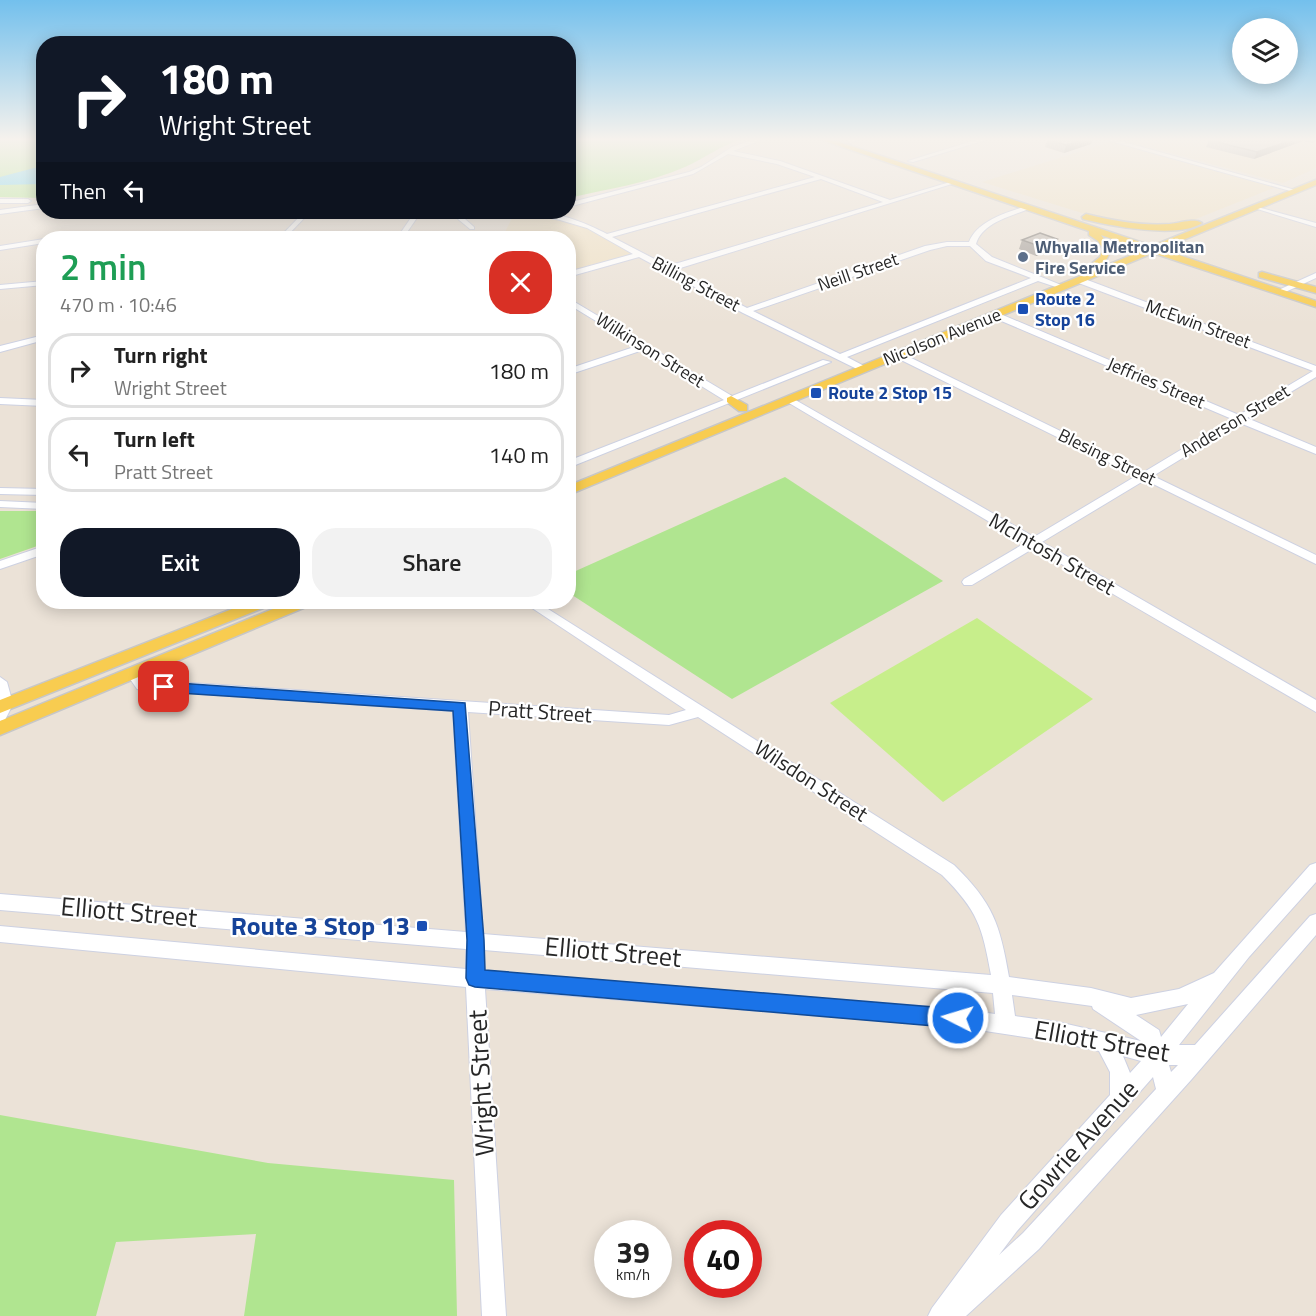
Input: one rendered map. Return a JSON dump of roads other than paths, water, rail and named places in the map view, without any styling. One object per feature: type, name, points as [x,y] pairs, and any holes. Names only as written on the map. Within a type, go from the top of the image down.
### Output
[{"type":"main road","points":[[1004,200],[1150,246]]},
{"type":"main road","points":[[1033,200],[1073,214],[1150,246],[1316,304]]},
{"type":"main road","name":"Nicolson Avenue","points":[[576,476],[789,400],[1079,280],[1198,223],[1254,200]]},
{"type":"main road","name":"Nicolson Avenue","points":[[576,486],[743,408],[852,363],[1095,265],[1150,246],[1165,245],[1271,200]]},
{"type":"main road","points":[[1073,214],[1140,228],[1167,228],[1198,223]]},
{"type":"main road","points":[[1062,220],[1098,236],[1107,245],[1104,258],[1095,265]]},
{"type":"main road","points":[[1165,245],[1316,290]]},
{"type":"main road","points":[[731,400],[743,408]]},
{"type":"main road","points":[[0,728],[133,673],[258,609]]},
{"type":"main road","points":[[2,709],[258,609]]},
{"type":"street","points":[[607,236],[737,200]]},
{"type":"street","points":[[886,200],[890,202]]},
{"type":"street","points":[[668,269],[895,200]]},
{"type":"street","points":[[0,201],[36,203]]},
{"type":"street","points":[[1,212],[18,207],[22,204],[20,201]]},
{"type":"street","points":[[1,212],[36,205]]},
{"type":"street","points":[[1256,207],[1316,225]]},
{"type":"street","points":[[1027,208],[1001,217],[988,225],[976,234],[972,244],[989,259],[1062,287]]},
{"type":"street","points":[[289,231],[300,219]]},
{"type":"street","points":[[461,219],[472,228]]},
{"type":"street","name":"Billing Street","points":[[566,219],[607,236],[746,311],[864,369]]},
{"type":"street","points":[[0,248],[36,242]]},
{"type":"street","name":"Neill Street","points":[[746,311],[928,248],[947,244],[972,244]]},
{"type":"street","points":[[576,273],[640,254]]},
{"type":"street","points":[[1278,292],[1316,275]]},
{"type":"street","name":"Nicolson Avenue","points":[[840,357],[1038,278]]},
{"type":"street","name":"McEwin Street","points":[[1079,280],[1316,371]]},
{"type":"street","points":[[0,287],[36,284]]},
{"type":"street","name":"Wilkinson Street","points":[[576,305],[731,400]]},
{"type":"street","name":"Jeffries Street","points":[[995,315],[1316,452]]},
{"type":"street","points":[[0,349],[36,339]]},
{"type":"street","points":[[576,369],[643,346]]},
{"type":"street","name":"Blesing Street","points":[[898,355],[1316,560]]},
{"type":"street","points":[[576,462],[826,362]]},
{"type":"street","name":"Anderson Street","points":[[968,582],[1316,371]]},
{"type":"street","name":"McIntosh Street","points":[[789,400],[1316,707]]},
{"type":"street","points":[[0,401],[36,403]]},
{"type":"street","points":[[0,491],[36,492]]},
{"type":"street","points":[[0,504],[36,503]]},
{"type":"street","points":[[0,566],[36,553]]},
{"type":"street","name":"Wilsdon Street","points":[[540,609],[948,870],[978,901],[990,931],[1006,1024]]},
{"type":"street","name":"Pratt Street","points":[[133,673],[141,685],[669,720],[701,711]]},
{"type":"street","points":[[0,682],[2,709]]},
{"type":"street","name":"Wright Street","points":[[460,706],[476,940],[475,978],[494,1316]]},
{"type":"street","name":"Gowrie Avenue","points":[[940,1316],[1009,1223],[1159,1055],[1220,979],[1316,870]]},
{"type":"street","name":"Elliott Street","points":[[0,902],[1001,985],[1091,997],[1131,1007],[1181,998],[1220,979]]},
{"type":"street","name":"Gowrie Avenue","points":[[949,1316],[1031,1241],[1167,1092],[1316,922]]},
{"type":"street","name":"Elliott Street","points":[[0,933],[475,978],[958,1018],[1058,1032],[1159,1055],[1200,1055]]},
{"type":"street","points":[[1091,997],[1152,1037],[1159,1055],[1167,1092]]},
{"type":"street","points":[[1105,1044],[1120,1071],[1120,1098]]},
{"type":"place","name":"Whyalla Metropolitan Fire Service","points":[[1023,257]]},
{"type":"place","name":"Route 2 Stop 16","points":[[1023,309]]},
{"type":"place","name":"Route 2 Stop 15","points":[[816,393]]},
{"type":"place","name":"Route 3 Stop 13","points":[[422,926]]}]
